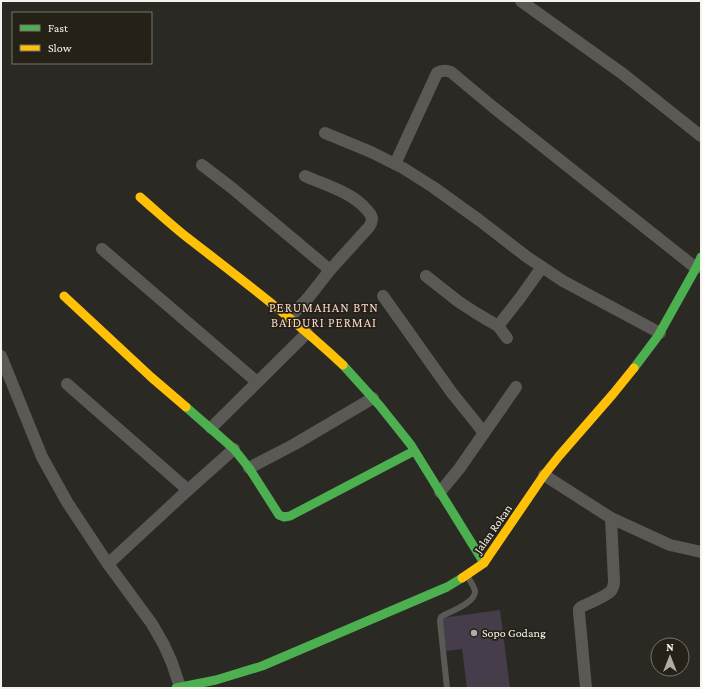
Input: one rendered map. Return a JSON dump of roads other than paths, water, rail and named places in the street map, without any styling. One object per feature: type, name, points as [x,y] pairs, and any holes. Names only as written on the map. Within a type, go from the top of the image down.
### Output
[{"type":"street","points":[[522,1],[623,74],[701,136]]},
{"type":"street","points":[[395,164],[437,73],[448,70],[492,107],[699,263]]},
{"type":"street","points":[[324,133],[371,152],[395,164],[433,187],[542,267],[564,281],[660,333]]},
{"type":"street","points":[[202,165],[232,188],[330,270]]},
{"type":"street","points":[[289,318],[369,227],[372,217],[357,200],[304,176]]},
{"type":"street","points":[[140,197],[183,234],[317,341],[344,366],[373,398],[411,445],[484,563]]},
{"type":"street","points":[[102,249],[257,382]]},
{"type":"street","name":"Jalan Rokan","points":[[178,688],[216,680],[262,666],[447,587],[484,563],[544,475],[635,368],[660,333],[699,263]]},
{"type":"street","points":[[498,326],[542,267]]},
{"type":"street","points":[[426,276],[459,302],[498,326],[507,338]]},
{"type":"street","points":[[64,296],[151,377],[234,448],[249,468],[279,515],[285,517],[290,516],[414,451]]},
{"type":"street","points":[[383,296],[452,393],[484,433]]},
{"type":"street","points":[[211,428],[307,333]]},
{"type":"street","points":[[1,356],[42,457],[67,502],[108,564],[152,624],[169,657],[178,688]]},
{"type":"street","points":[[67,384],[188,490]]},
{"type":"street","points":[[440,492],[459,469],[516,387]]},
{"type":"street","points":[[249,468],[295,444],[373,398]]},
{"type":"street","points":[[108,564],[234,448]]},
{"type":"street","points":[[544,475],[611,518],[670,545],[701,552]]},
{"type":"street","points":[[586,688],[579,612],[581,608],[606,594],[613,587],[611,518]]},
{"type":"lane","points":[[447,688],[440,621],[441,617],[467,603],[473,598],[475,591],[467,575]]},
{"type":"place","name":"Sopo Godang","points":[[474,633]]},
{"type":"district","name":"PERUMAHAN BTN BAIDURI PERMAI","points":[[324,314]]}]
